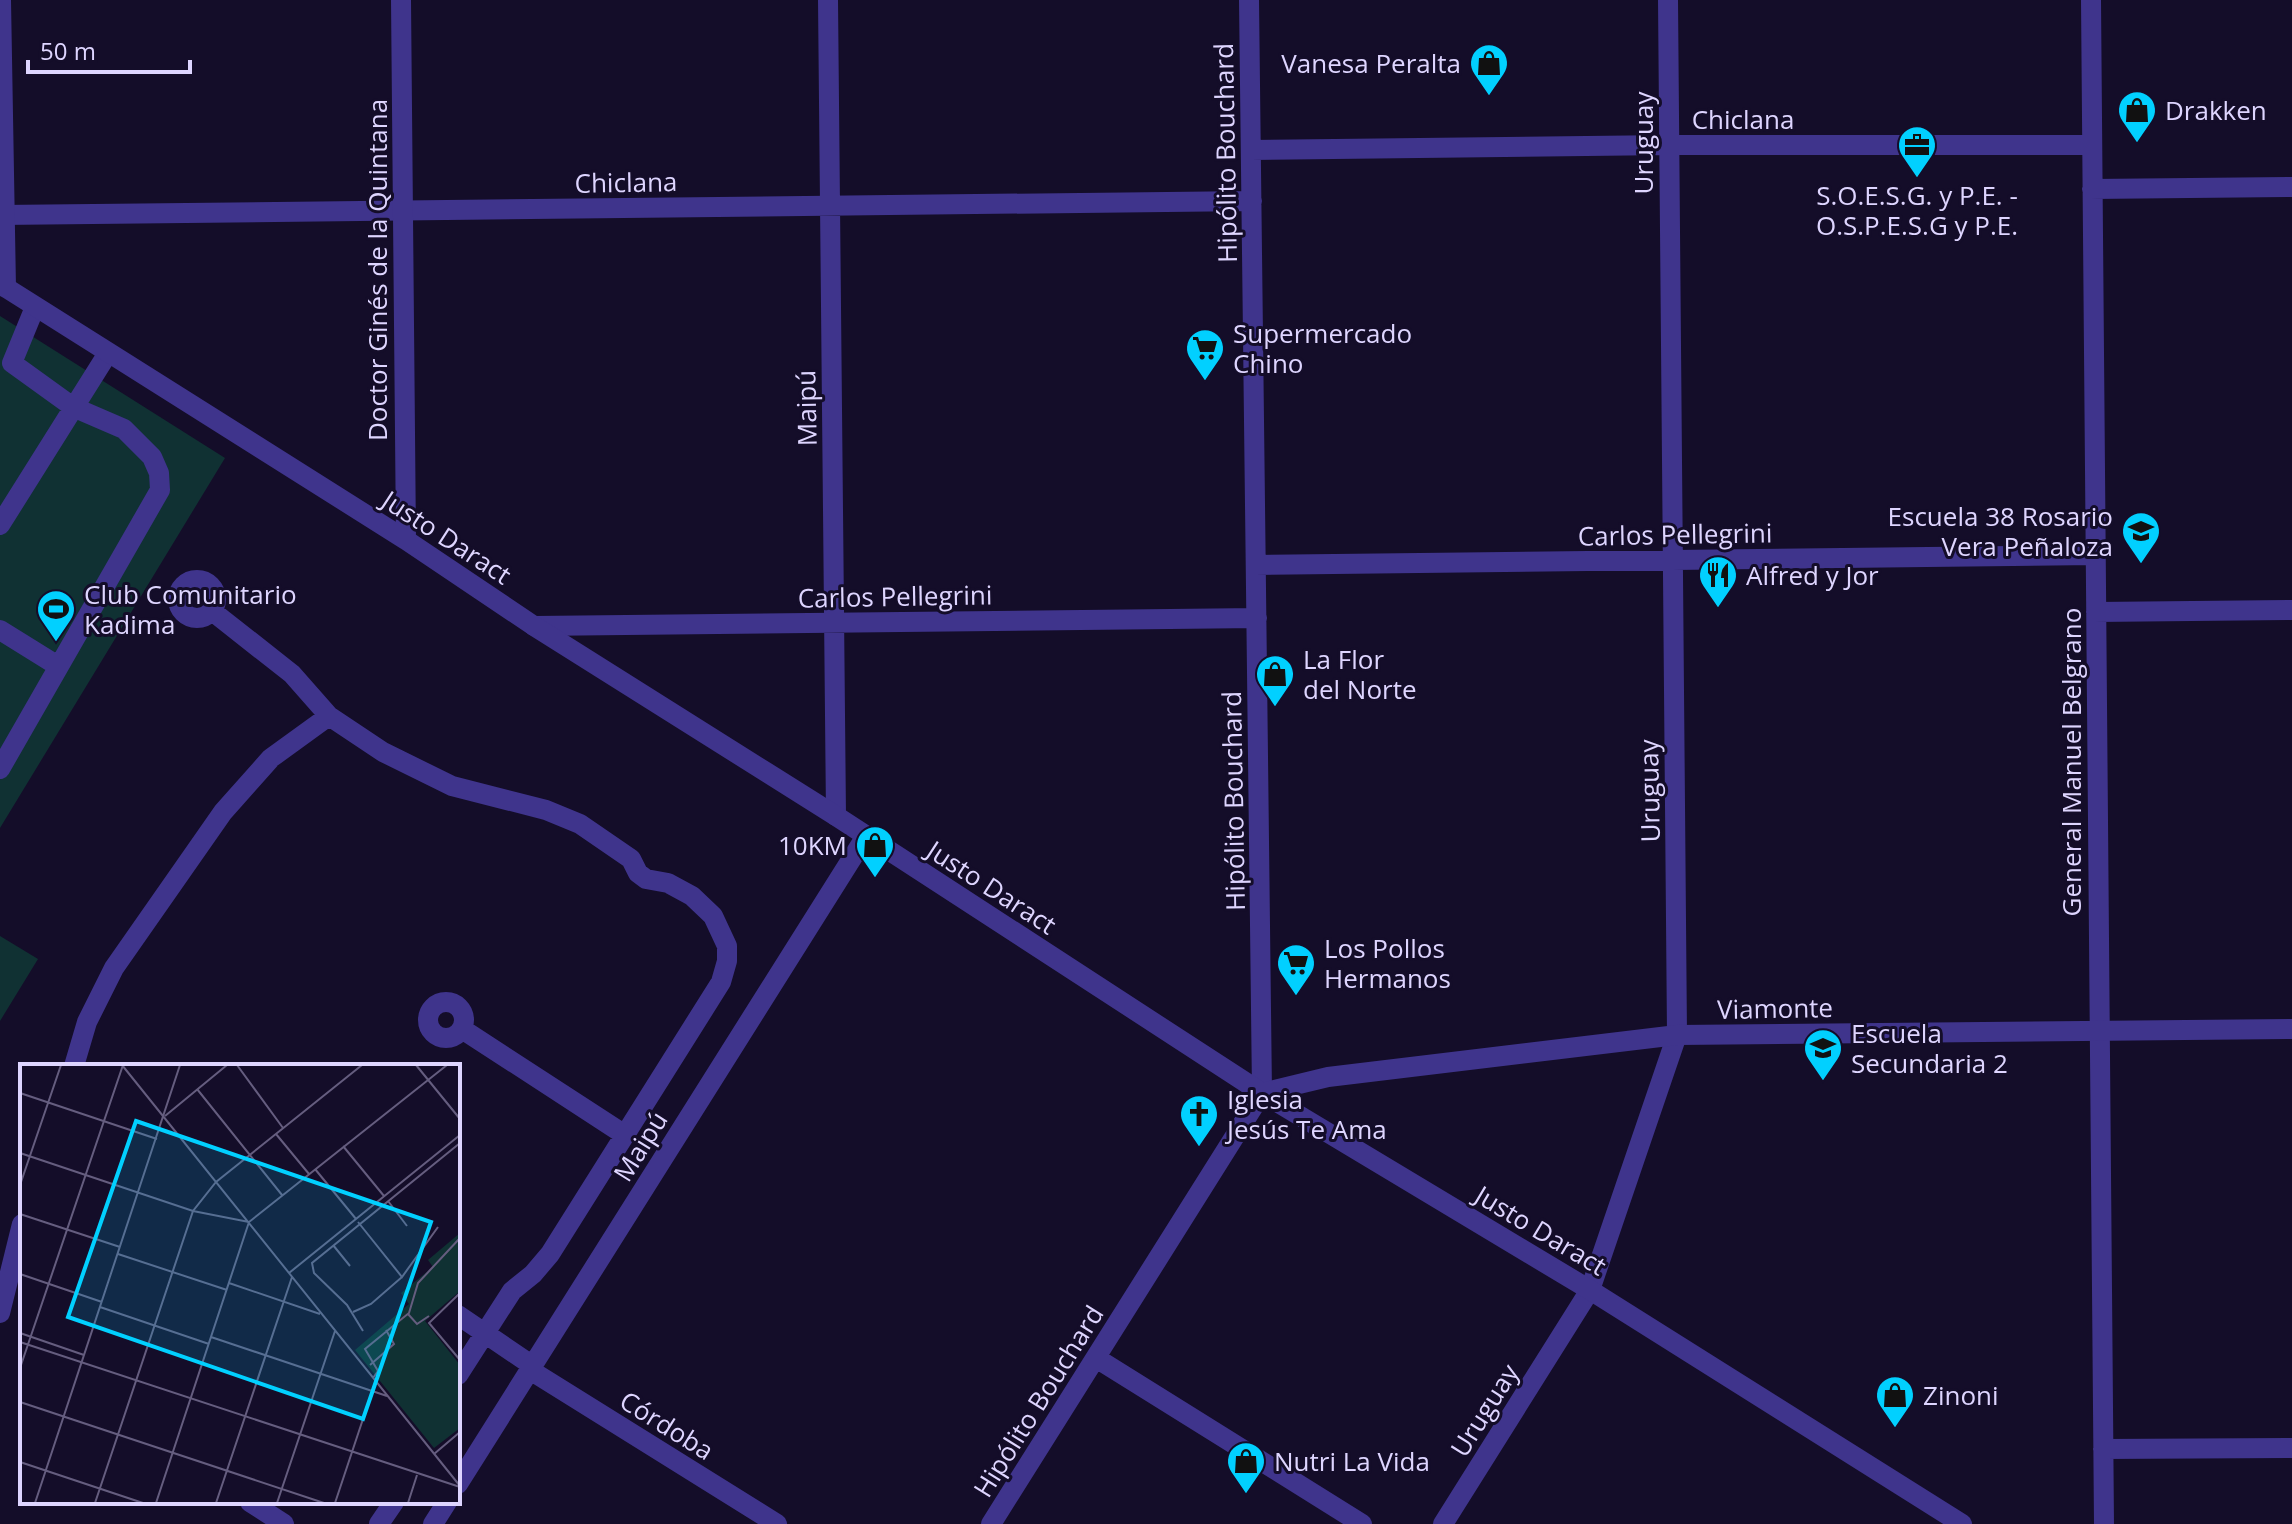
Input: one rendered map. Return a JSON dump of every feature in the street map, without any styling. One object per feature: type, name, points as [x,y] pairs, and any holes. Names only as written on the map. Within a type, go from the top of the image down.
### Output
[{"type":"street","points":[[1,0],[3,286]]},
{"type":"street","name":"Doctor Ginés de la Quintana","points":[[401,0],[406,540]]},
{"type":"street","name":"Maipú","points":[[828,0],[836,816]]},
{"type":"street","name":"Hipólito Bouchard","points":[[991,1524],[1262,1093],[1249,0]]},
{"type":"street","name":"Uruguay","points":[[1443,1524],[1590,1290],[1677,1035],[1668,0]]},
{"type":"street","name":"General Manuel Belgrano","points":[[2091,0],[2104,1524]]},
{"type":"street","name":"Chiclana","points":[[1251,150],[1669,145],[2092,145]]},
{"type":"street","points":[[2092,189],[2292,187]]},
{"type":"street","name":"Chiclana","points":[[2,215],[1252,201]]},
{"type":"street","name":"Justo Daract","points":[[3,286],[406,540],[534,626],[836,816],[1262,1093],[1590,1290],[1962,1524]]},
{"type":"street","points":[[0,769],[160,490],[159,473],[152,457],[124,429],[73,407],[12,363],[35,307]]},
{"type":"street","points":[[0,525],[108,353]]},
{"type":"street","name":"Carlos Pellegrini","points":[[1256,565],[2095,555]]},
{"type":"street","points":[[2096,612],[2292,610]]},
{"type":"street","points":[[212,611],[292,674],[329,716],[383,752],[452,786],[546,810],[580,824],[631,859],[638,873],[646,879],[668,883],[692,896],[713,916],[727,946],[727,961],[721,982],[550,1254],[533,1274],[512,1291],[460,1372]]},
{"type":"street","name":"Carlos Pellegrini","points":[[534,626],[1257,618]]},
{"type":"street","points":[[0,630],[58,666]]},
{"type":"street","points":[[75,1064],[87,1022],[114,968],[223,812],[271,758],[329,716]]},
{"type":"street","name":"Maipú","points":[[460,1481],[866,836]]},
{"type":"street","points":[[462,1029],[625,1135]]},
{"type":"street","name":"Viamonte","points":[[1262,1093],[1328,1077],[1677,1035],[2292,1029]]},
{"type":"street","points":[[0,1313],[20,1232]]},
{"type":"street","name":"Córdoba","points":[[460,1316],[532,1368],[777,1524]]},
{"type":"street","points":[[1096,1358],[1362,1524]]},
{"type":"street","points":[[2103,1449],[2292,1448]]},
{"type":"street","points":[[253,1504],[284,1524]]},
{"type":"street","points":[[379,1524],[393,1504]]},
{"type":"street","points":[[433,1524],[446,1504]]},
{"type":"green space","name":"Club Comunitario Kadima","points":[[0,316],[225,458],[0,828]]},
{"type":"green space","points":[[0,936],[38,959],[0,1021]]},
{"type":"place","name":"Vanesa Peralta","points":[[1489,97]]},
{"type":"place","name":"Drakken","points":[[2137,144]]},
{"type":"place","name":"S.O.E.S.G. y P.E. - O.S.P.E.S.G y P.E.","points":[[1917,179]]},
{"type":"place","name":"Supermercado Chino","points":[[1205,382]]},
{"type":"place","name":"Escuela 38 Rosario Vera Peñaloza","points":[[2141,565]]},
{"type":"place","name":"Alfred y Jor","points":[[1718,609]]},
{"type":"place","name":"Club Comunitario Kadima","points":[[56,643]]},
{"type":"place","name":"La Flor del Norte","points":[[1275,708]]},
{"type":"place","name":"10KM","points":[[875,879]]},
{"type":"place","name":"Los Pollos Hermanos","points":[[1296,997]]},
{"type":"place","name":"Escuela Secundaria 2","points":[[1823,1082]]},
{"type":"place","name":"Iglesia Jesús Te Ama","points":[[1199,1148]]},
{"type":"place","name":"Zinoni","points":[[1895,1429]]},
{"type":"place","name":"Nutri La Vida","points":[[1246,1495]]}]
